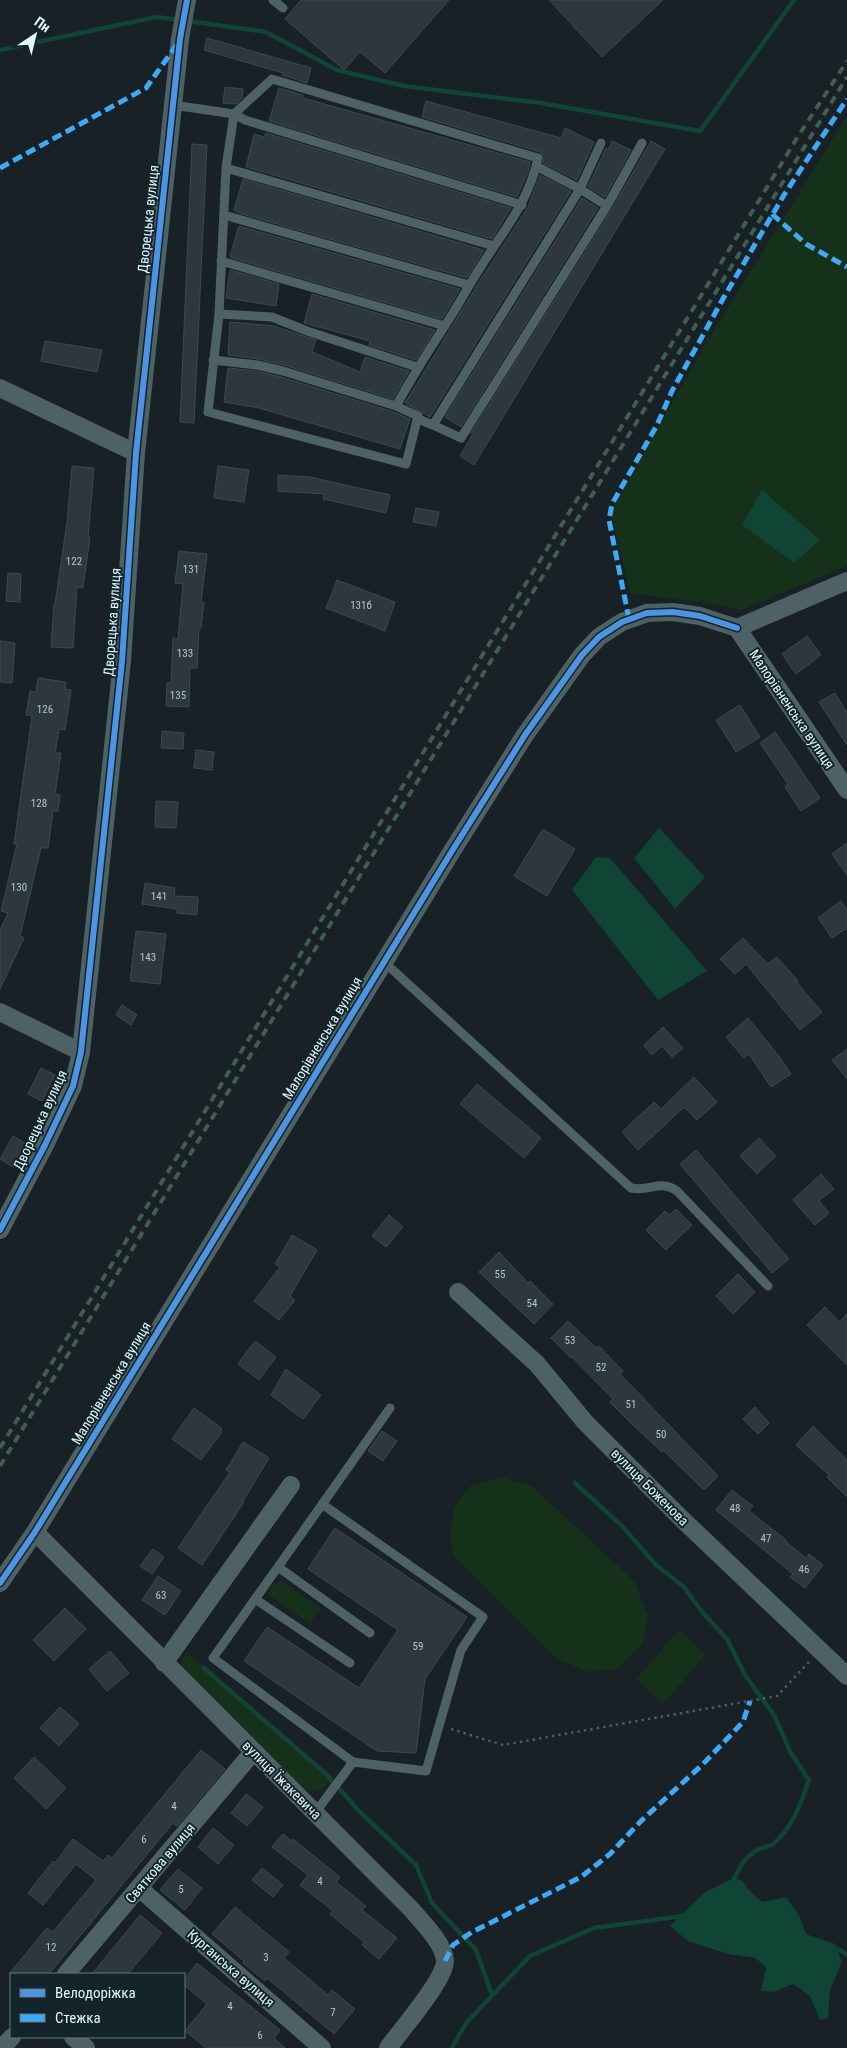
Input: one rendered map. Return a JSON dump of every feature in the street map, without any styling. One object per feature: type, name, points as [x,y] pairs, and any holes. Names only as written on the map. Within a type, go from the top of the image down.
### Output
[{"type":"street","name":"Дворецька вулиця","points":[[0,1230],[46,1144],[69,1094],[81,1052],[122,661],[136,453],[180,39],[187,0]]},
{"type":"street","points":[[0,388],[136,453]]},
{"type":"street","points":[[737,628],[847,581]]},
{"type":"street","name":"Малорівненська вулиця","points":[[0,1583],[35,1532],[383,961],[525,735],[564,679],[599,636],[622,622],[647,614],[673,612],[700,616],[737,628],[847,790]]},
{"type":"street","points":[[0,1012],[81,1052]]},
{"type":"street","name":"вулиця Боженова","points":[[458,1292],[537,1364],[585,1422],[684,1521],[847,1676]]},
{"type":"street","points":[[164,1663],[291,1484]]},
{"type":"street","name":"вулиця Їжакевича","points":[[35,1532],[411,1910],[438,1942],[445,1961],[439,1980],[388,2048]]},
{"type":"street","name":"Святкова вулиця","points":[[67,1973],[253,1752]]},
{"type":"street","name":"Курганська вулиця","points":[[139,1888],[322,2048]]},
{"type":"street","points":[[2,2048],[11,2038]]},
{"type":"street","points":[[74,2038],[86,2048]]},
{"type":"lane","points":[[273,0],[283,8]]},
{"type":"lane","points":[[396,406],[418,366],[522,205],[534,178],[538,158],[272,79],[234,114],[226,168],[219,314],[208,412],[406,464],[418,419]]},
{"type":"lane","points":[[173,105],[234,114],[245,120],[522,205]]},
{"type":"lane","points":[[433,425],[580,189],[601,143]]},
{"type":"lane","points":[[213,360],[257,365],[396,406],[418,416],[418,419],[461,438],[607,206],[642,143]]},
{"type":"lane","points":[[536,166],[580,189],[607,206]]},
{"type":"lane","points":[[226,168],[494,246]]},
{"type":"lane","points":[[224,215],[469,285]]},
{"type":"lane","points":[[221,261],[445,326]]},
{"type":"lane","points":[[219,314],[272,317],[307,331],[418,366]]},
{"type":"lane","points":[[383,961],[631,1188],[642,1190],[661,1184],[669,1186],[676,1191],[768,1286]]},
{"type":"lane","points":[[322,1504],[483,1617],[461,1650],[426,1771],[353,1762],[213,1658],[278,1567],[322,1504],[390,1408]]},
{"type":"lane","points":[[278,1567],[370,1632]]},
{"type":"lane","points":[[255,1599],[350,1663]]},
{"type":"lane","points":[[315,1813],[353,1762]]},
{"type":"path","points":[[439,1725],[503,1745],[773,1697],[777,1696],[820,1650]]},
{"type":"shaded area","points":[[847,116],[847,566],[741,610],[712,604],[630,593],[611,511],[706,343]]},
{"type":"shaded area","points":[[762,490],[820,540],[794,563],[742,525]]},
{"type":"shaded area","points":[[659,828],[705,877],[675,909],[634,858]]},
{"type":"shaded area","points":[[596,857],[610,858],[707,971],[658,1000],[572,890]]},
{"type":"shaded area","points":[[501,1477],[532,1486],[635,1582],[648,1615],[643,1644],[618,1669],[588,1672],[556,1658],[454,1557],[450,1537],[454,1507],[470,1486]]},
{"type":"shaded area","points":[[281,1581],[321,1608],[310,1623],[270,1596],[271,1585]]},
{"type":"shaded area","points":[[679,1630],[706,1654],[663,1704],[636,1679]]},
{"type":"shaded area","points":[[186,1652],[332,1780],[319,1790],[312,1792],[303,1790],[183,1669],[181,1663]]},
{"type":"shaded area","points":[[734,1878],[743,1881],[748,1889],[762,1902],[786,1897],[799,1915],[806,1934],[835,1944],[842,1962],[830,1990],[828,2018],[820,2020],[810,1996],[793,1984],[773,1992],[761,1991],[766,1968],[756,1958],[728,1954],[688,1941],[670,1926],[705,1892]]},
{"type":"building","points":[[301,0],[449,0],[385,73],[360,52],[344,70],[285,19]]},
{"type":"building","points":[[549,0],[663,0],[602,57]]},
{"type":"building","points":[[207,38],[311,68],[307,83],[282,75],[283,73],[204,50]]},
{"type":"building","points":[[225,87],[243,89],[242,98],[236,104],[223,103]]},
{"type":"building","points":[[279,88],[303,95],[303,98],[530,162],[528,172],[517,197],[269,121]]},
{"type":"building","points":[[426,101],[561,138],[565,128],[594,142],[577,180],[543,163],[544,156],[540,152],[422,117]]},
{"type":"building","points":[[266,133],[511,208],[492,239],[246,167],[254,134],[264,137]]},
{"type":"building","points":[[612,141],[631,150],[605,197],[588,187],[606,148],[608,150]]},
{"type":"building","points":[[651,141],[665,149],[474,465],[460,456],[473,434],[471,433],[612,209]]},
{"type":"building","points":[[192,144],[207,145],[194,423],[180,422]]},
{"type":"building","points":[[540,175],[571,191],[430,417],[405,403],[481,279],[528,207]]},
{"type":"building","points":[[243,179],[484,250],[467,278],[242,214],[234,210]]},
{"type":"building","points":[[582,198],[598,208],[461,427],[445,417]]},
{"type":"building","points":[[239,226],[460,289],[442,319],[232,258],[230,256]]},
{"type":"building","points":[[230,270],[279,284],[276,306],[226,298]]},
{"type":"building","points":[[312,294],[435,330],[416,360],[369,345],[370,341],[304,323]]},
{"type":"building","points":[[230,322],[274,326],[316,340],[312,352],[360,372],[365,357],[409,371],[393,399],[284,365],[228,355]]},
{"type":"building","points":[[45,341],[102,350],[97,372],[41,361]]},
{"type":"building","points":[[228,368],[256,371],[281,377],[394,412],[410,419],[400,449],[259,408],[224,402]]},
{"type":"building","points":[[72,466],[94,468],[88,537],[90,537],[83,588],[77,587],[73,648],[51,647],[54,604],[67,522]]},
{"type":"building","points":[[218,466],[249,470],[244,502],[214,498]]},
{"type":"building","points":[[278,475],[310,477],[390,495],[386,513],[323,499],[324,494],[278,491]]},
{"type":"building","points":[[416,508],[439,512],[436,526],[413,522]]},
{"type":"building","points":[[179,551],[207,554],[201,602],[204,602],[201,628],[199,628],[197,668],[190,668],[189,707],[166,706],[167,683],[171,683],[173,638],[178,639],[183,584],[175,583]]},
{"type":"building","points":[[8,573],[21,574],[20,602],[6,601]]},
{"type":"building","points":[[337,580],[395,602],[385,631],[326,608]]},
{"type":"building","points":[[807,636],[821,655],[796,674],[782,654]]},
{"type":"building","points":[[0,641],[15,643],[12,683],[0,682]]},
{"type":"building","points":[[38,678],[66,682],[65,689],[71,690],[65,730],[59,729],[55,753],[61,753],[55,794],[60,795],[58,811],[53,811],[48,848],[41,848],[20,936],[24,938],[0,989],[0,930],[8,913],[1,911],[17,844],[14,844],[32,716],[26,715],[30,691],[36,692]]},
{"type":"building","points":[[835,693],[847,713],[847,745],[819,702]]},
{"type":"building","points":[[740,705],[760,737],[736,752],[716,720]]},
{"type":"building","points":[[162,731],[184,733],[183,749],[161,748]]},
{"type":"building","points":[[775,732],[820,798],[801,811],[785,787],[788,784],[760,743]]},
{"type":"building","points":[[196,750],[214,752],[212,770],[194,768]]},
{"type":"building","points":[[156,801],[178,802],[176,828],[155,827]]},
{"type":"building","points":[[543,829],[575,849],[547,896],[514,876]]},
{"type":"building","points":[[847,843],[847,875],[832,854]]},
{"type":"building","points":[[145,883],[175,888],[174,896],[198,897],[197,915],[177,913],[177,909],[142,904]]},
{"type":"building","points":[[841,901],[847,910],[847,928],[832,938],[818,918]]},
{"type":"building","points":[[136,931],[166,934],[160,984],[130,981]]},
{"type":"building","points":[[743,938],[768,964],[777,957],[822,1012],[800,1030],[746,964],[735,974],[720,959]]},
{"type":"building","points":[[122,1005],[137,1015],[131,1025],[116,1015]]},
{"type":"building","points":[[748,1018],[791,1074],[771,1087],[749,1054],[744,1058],[726,1037]]},
{"type":"building","points":[[663,1027],[683,1048],[672,1057],[662,1046],[652,1055],[644,1045]]},
{"type":"building","points":[[847,1049],[847,1079],[832,1060]]},
{"type":"building","points":[[41,1068],[55,1075],[42,1101],[28,1094]]},
{"type":"building","points":[[694,1077],[717,1102],[697,1120],[684,1107],[638,1150],[622,1132],[654,1102],[661,1109]]},
{"type":"building","points":[[477,1084],[541,1138],[524,1158],[460,1104]]},
{"type":"building","points":[[13,1136],[27,1144],[13,1167],[0,1159]]},
{"type":"building","points":[[759,1138],[776,1156],[757,1174],[740,1156]]},
{"type":"building","points":[[696,1150],[789,1259],[772,1273],[680,1164]]},
{"type":"building","points":[[821,1174],[834,1189],[819,1201],[829,1213],[815,1225],[793,1200]]},
{"type":"building","points":[[676,1209],[692,1225],[666,1250],[646,1230],[665,1211],[669,1215]]},
{"type":"building","points":[[389,1215],[403,1227],[386,1247],[372,1236]]},
{"type":"building","points":[[292,1235],[317,1250],[290,1296],[295,1300],[279,1320],[254,1301],[280,1267],[275,1264]]},
{"type":"building","points":[[499,1252],[528,1283],[530,1281],[553,1304],[534,1324],[479,1272]]},
{"type":"building","points":[[738,1274],[755,1292],[733,1314],[716,1296]]},
{"type":"building","points":[[825,1307],[839,1322],[847,1314],[847,1365],[807,1325]]},
{"type":"building","points":[[568,1321],[596,1348],[599,1346],[623,1371],[620,1374],[718,1476],[704,1490],[663,1450],[662,1452],[633,1425],[610,1402],[613,1399],[551,1338]]},
{"type":"building","points":[[255,1341],[276,1357],[259,1380],[238,1364]]},
{"type":"building","points":[[286,1369],[321,1395],[303,1419],[271,1395]]},
{"type":"building","points":[[755,1407],[769,1423],[758,1434],[743,1419]]},
{"type":"building","points":[[194,1408],[221,1428],[221,1433],[201,1460],[172,1439]]},
{"type":"building","points":[[813,1426],[847,1460],[847,1497],[827,1477],[829,1475],[796,1445]]},
{"type":"building","points":[[382,1431],[397,1441],[383,1461],[368,1451]]},
{"type":"building","points":[[243,1442],[269,1458],[244,1502],[202,1565],[178,1548],[230,1472],[226,1470]]},
{"type":"building","points":[[732,1490],[753,1506],[749,1511],[785,1541],[806,1558],[809,1554],[823,1565],[805,1588],[790,1577],[793,1574],[716,1510]]},
{"type":"building","points":[[335,1528],[467,1617],[425,1679],[416,1753],[377,1751],[244,1661],[267,1627],[359,1688],[398,1630],[308,1569]]},
{"type":"building","points":[[153,1549],[164,1557],[152,1574],[140,1566]]},
{"type":"building","points":[[158,1576],[181,1591],[165,1615],[142,1600]]},
{"type":"building","points":[[65,1608],[86,1629],[54,1661],[33,1640]]},
{"type":"building","points":[[110,1651],[129,1673],[107,1691],[89,1669]]},
{"type":"building","points":[[60,1707],[79,1724],[59,1746],[40,1728]]},
{"type":"building","points":[[201,1750],[225,1769],[177,1826],[173,1823],[50,1973],[9,1974],[47,1928],[53,1932],[96,1880],[76,1864],[43,1905],[28,1893],[53,1861],[55,1863],[73,1839],[103,1861],[108,1855],[112,1858]]},
{"type":"building","points":[[34,1757],[66,1788],[46,1809],[14,1778]]},
{"type":"building","points":[[246,1794],[263,1807],[247,1826],[231,1813]]},
{"type":"building","points":[[213,1828],[234,1845],[218,1864],[198,1847]]},
{"type":"building","points":[[283,1834],[292,1841],[293,1839],[340,1877],[336,1882],[366,1906],[362,1910],[397,1938],[379,1959],[362,1945],[364,1942],[330,1914],[333,1911],[300,1885],[308,1875],[272,1847]]},
{"type":"building","points":[[262,1868],[283,1885],[273,1897],[252,1880]]},
{"type":"building","points":[[178,1869],[202,1888],[185,1910],[160,1890]]},
{"type":"building","points":[[235,1907],[289,1952],[284,1958],[328,1995],[332,1990],[355,2009],[334,2034],[267,1978],[265,1981],[243,1963],[244,1961],[212,1934]]},
{"type":"building","points":[[140,1915],[162,1933],[129,1973],[93,1973]]},
{"type":"building","points":[[197,1963],[280,2030],[274,2038],[285,2048],[206,2048],[185,2031],[207,2004],[185,1986],[185,1979]]},
{"type":"waterway","points":[[188,21],[266,32],[337,70],[404,86],[541,103],[700,131],[794,0]]},
{"type":"waterway","points":[[0,50],[156,17],[180,20]]},
{"type":"waterway","points":[[575,1483],[623,1527],[656,1565],[683,1586],[703,1613],[727,1639],[745,1675],[774,1715],[791,1753],[809,1780],[791,1823],[780,1838],[773,1844],[759,1849],[750,1855],[734,1878]]},
{"type":"waterway","points":[[204,1668],[326,1774],[359,1811],[416,1865],[432,1903],[476,1950],[492,1995]]},
{"type":"waterway","points":[[452,2048],[466,2023],[530,1956],[594,1928],[683,1916]]},
{"type":"waterway","points":[[832,1948],[840,1950],[847,1955]]},
{"type":"railway","points":[[0,1448],[797,138],[847,61]]},
{"type":"railway","points":[[0,1466],[847,77]]},
{"type":"marked path","points":[[0,168],[146,88],[178,43]]},
{"type":"marked path","points":[[629,619],[609,520],[612,504],[657,425],[672,391],[724,297],[784,195],[847,99]]},
{"type":"marked path","points":[[772,214],[806,244],[847,267]]},
{"type":"marked path","points":[[445,1961],[453,1945],[472,1932],[581,1877],[610,1854],[641,1821],[703,1764],[743,1722],[750,1701]]},
{"type":"cycle path","points":[[0,1230],[45,1145],[73,1086],[81,1052],[122,661],[136,453],[180,39],[187,0]]},
{"type":"cycle path","points":[[0,1583],[35,1532],[452,851],[525,735],[582,655],[599,637],[622,622],[647,613],[673,612],[700,616],[737,628]]}]
